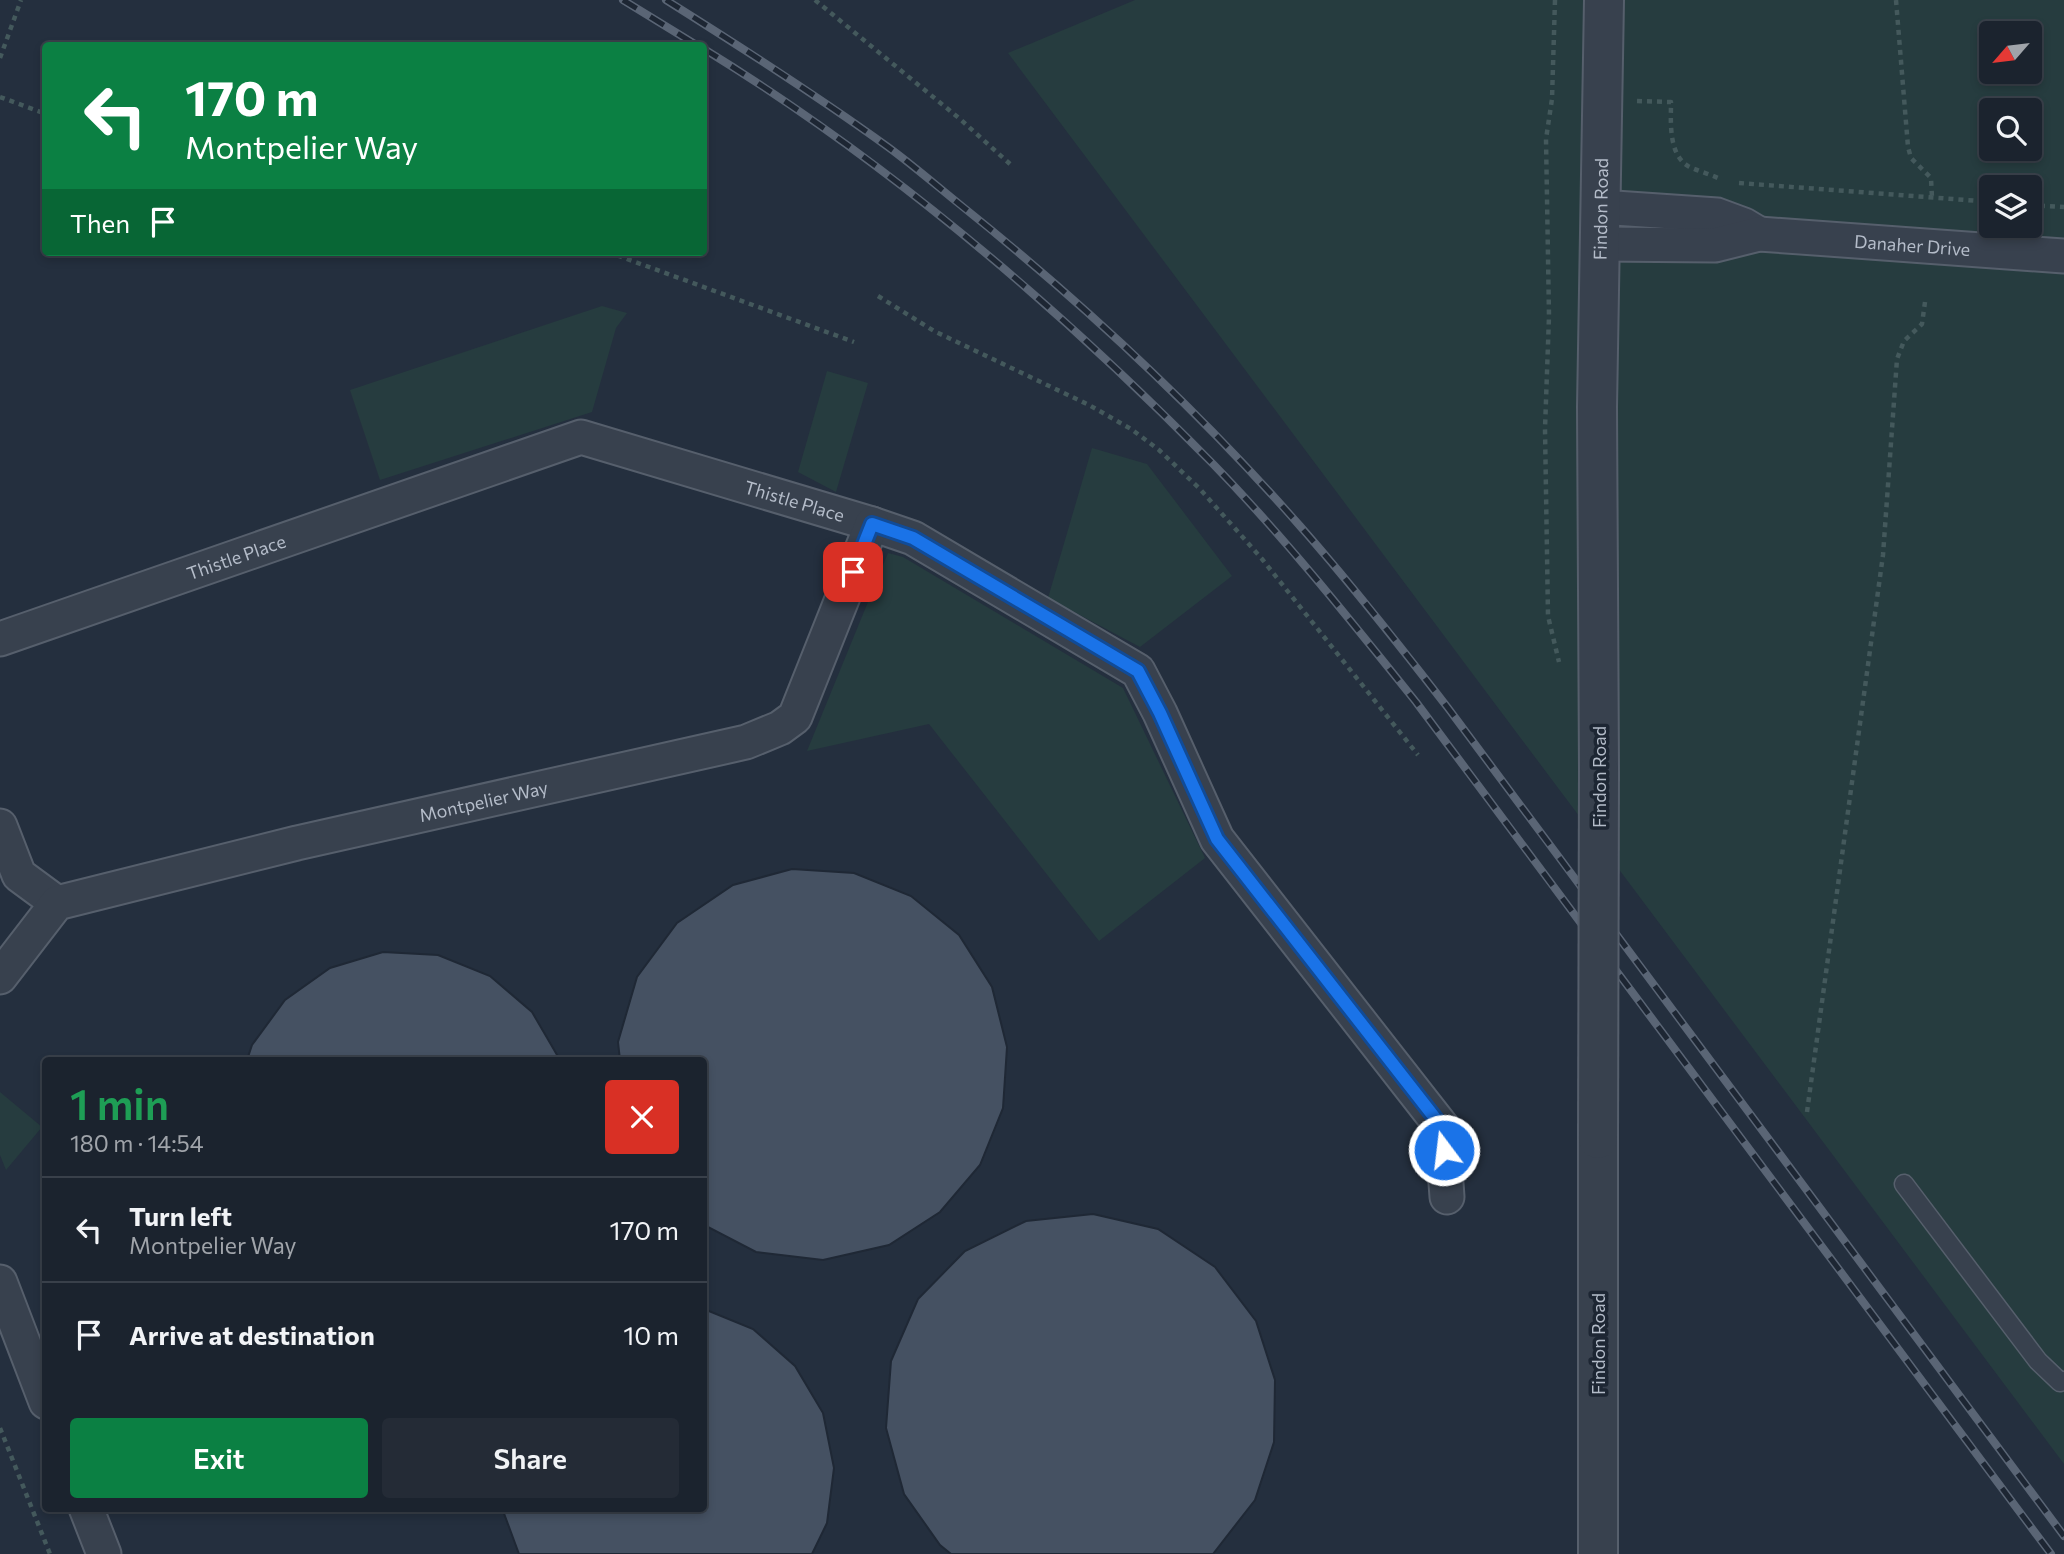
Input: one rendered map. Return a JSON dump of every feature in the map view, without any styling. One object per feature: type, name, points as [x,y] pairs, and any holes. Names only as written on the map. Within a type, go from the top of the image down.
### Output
[{"type":"street","name":"Findon Road","points":[[1598,1554],[1599,226],[1604,0]]},
{"type":"street","name":"Danaher Drive","points":[[1599,226],[1717,215],[1759,234],[2064,256]]},
{"type":"street","name":"Thistle Place","points":[[0,639],[581,436],[913,538],[1138,671],[1217,839],[1442,1127],[1447,1197]]},
{"type":"street","name":"Montpelier Way","points":[[57,903],[297,843],[746,741],[780,728],[795,717],[872,524]]},
{"type":"street","points":[[0,826],[19,875],[57,903],[0,977]]},
{"type":"street","points":[[0,1282],[42,1392]]},
{"type":"street","points":[[88,1512],[104,1554]]},
{"type":"lane","points":[[1904,1184],[2038,1361],[2060,1382],[2064,1381]]},
{"type":"path","points":[[0,58],[20,0]]},
{"type":"path","points":[[815,0],[960,119],[1010,164]]},
{"type":"path","points":[[1555,0],[1552,99],[1546,139],[1549,316],[1546,481],[1548,615],[1560,667]]},
{"type":"path","points":[[1896,0],[1909,148],[1911,158],[1931,178],[1932,198]]},
{"type":"path","points":[[0,97],[42,113]]},
{"type":"path","points":[[1671,102],[1672,138],[1679,156],[1686,165],[1726,181]]},
{"type":"path","points":[[1737,183],[1979,201]]},
{"type":"path","points":[[2042,206],[2064,207]]},
{"type":"path","points":[[619,256],[854,342]]},
{"type":"path","points":[[878,296],[933,331],[1089,405],[1131,429],[1158,450],[1200,489],[1262,559],[1418,755]]},
{"type":"path","points":[[1807,1112],[1883,555],[1896,359],[1904,341],[1922,324],[1925,302]]},
{"type":"path","points":[[0,1428],[50,1554]]},
{"type":"green space","points":[[1135,0],[2064,0],[2064,1464],[1008,53]]},
{"type":"green space","points":[[602,306],[627,313],[616,328],[592,412],[380,480],[350,390]]},
{"type":"green space","points":[[827,371],[868,383],[836,492],[798,472]]},
{"type":"green space","points":[[1092,448],[1147,464],[1232,576],[1140,647],[1048,598]]},
{"type":"green space","points":[[888,553],[903,557],[1123,688],[1205,858],[1099,941],[929,724],[807,751]]},
{"type":"green space","points":[[0,1092],[42,1127],[6,1170],[0,1155]]},
{"type":"building","points":[[792,869],[854,873],[911,896],[959,935],[992,987],[1007,1047],[1003,1108],[980,1165],[940,1212],[889,1245],[823,1260],[756,1252],[707,1227],[707,1057],[620,1057],[618,1042],[637,977],[677,923],[733,885]]},
{"type":"building","points":[[383,952],[438,955],[490,976],[532,1012],[558,1057],[248,1057],[252,1045],[285,1000],[330,968]]},
{"type":"building","points":[[1093,1214],[1158,1229],[1215,1267],[1256,1321],[1275,1380],[1274,1442],[1255,1500],[1213,1554],[951,1554],[940,1545],[904,1494],[886,1428],[891,1361],[918,1299],[965,1251],[1026,1221]]},
{"type":"building","points":[[707,1310],[753,1329],[795,1366],[823,1413],[834,1468],[827,1523],[812,1554],[519,1554],[503,1512],[707,1512]]},
{"type":"railway","points":[[623,0],[691,42]]},
{"type":"railway","points":[[666,0],[806,90],[917,169],[1052,281],[1139,359],[1261,483],[1338,571],[1448,708],[2064,1536]]},
{"type":"railway","points":[[707,51],[841,140],[971,241],[1096,350],[1214,465],[1267,522],[1416,702],[2051,1554]]},
{"type":"route","points":[[853,572],[872,524],[913,538],[1138,671],[1217,839],[1442,1127],[1444,1150]]}]
